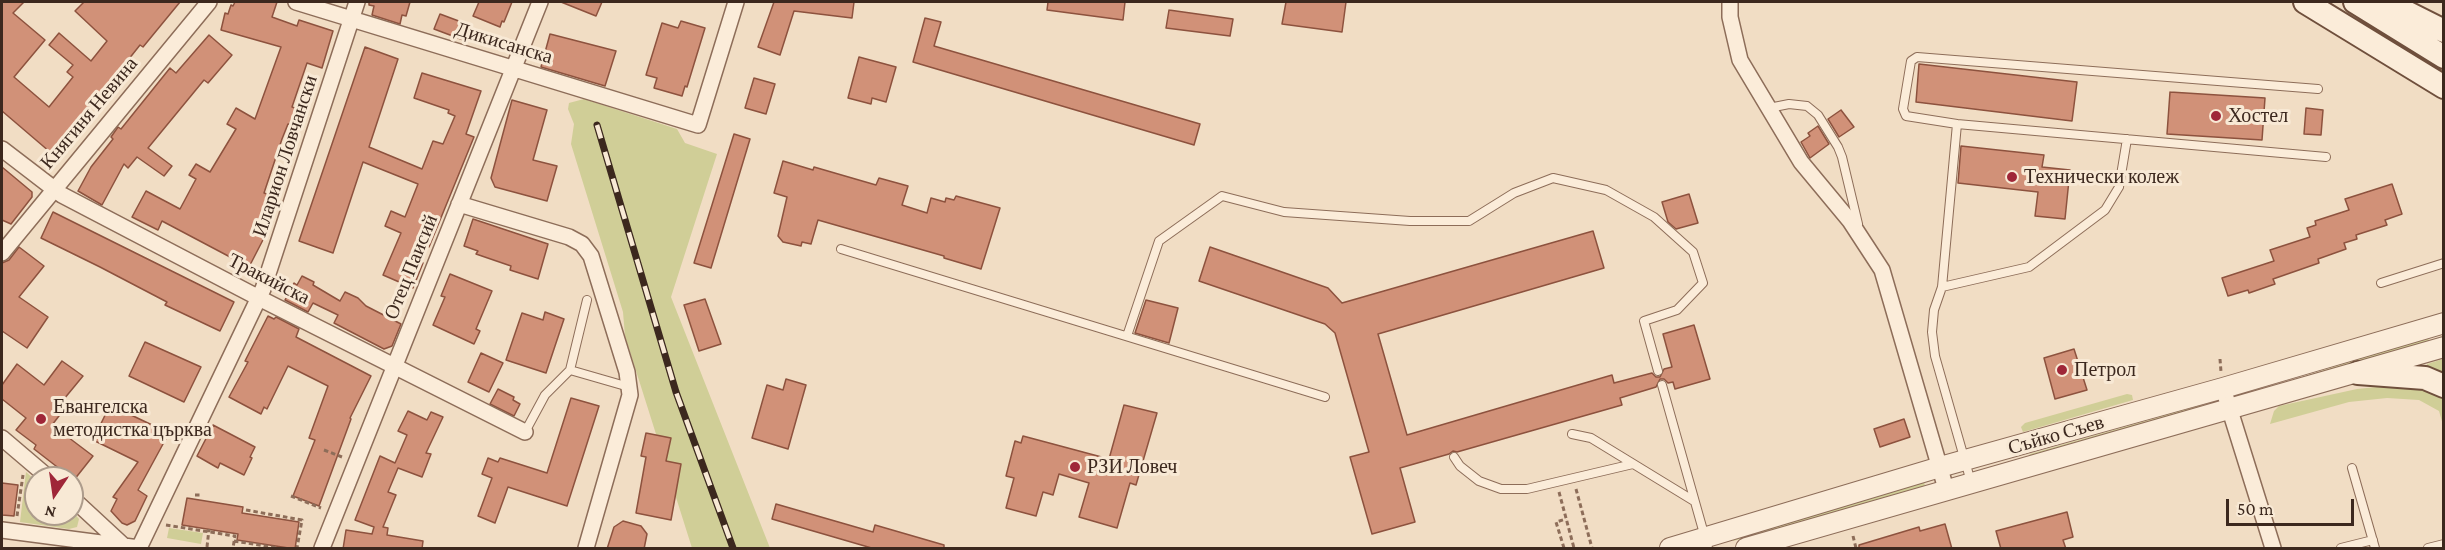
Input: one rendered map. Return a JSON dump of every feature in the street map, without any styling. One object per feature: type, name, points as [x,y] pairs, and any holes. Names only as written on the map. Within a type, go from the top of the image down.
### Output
[{"type":"main road","points":[[2305,2],[2444,87]]},
{"type":"main road","points":[[2355,2],[2444,57]]},
{"type":"main road","points":[[2386,2],[2444,30]]},
{"type":"main road","points":[[2358,373],[2425,378],[2444,386]]},
{"type":"street","name":"Княгиня Невина","points":[[2,253],[209,2]]},
{"type":"street","name":"Дикисанска","points":[[296,2],[698,125],[736,2]]},
{"type":"street","name":"Иларион Ловчански","points":[[134,548],[259,298],[357,2]]},
{"type":"street","name":"Отец Паисий","points":[[322,549],[540,2]]},
{"type":"street","points":[[1730,2],[1730,17],[1740,60],[1800,162],[1850,221],[1882,270],[1946,489]]},
{"type":"street","name":"Тракийска","points":[[2,149],[53,189],[259,298],[525,432]]},
{"type":"street","points":[[459,204],[569,237],[582,244],[591,256],[629,387],[628,403],[586,549]]},
{"type":"street","name":"Съйко Съев","points":[[1670,549],[1706,543],[1940,467],[2222,381],[2444,323]]},
{"type":"street","name":"Съйко Съев","points":[[1746,549],[1946,489],[2230,410],[2444,347]]},
{"type":"street","points":[[2222,381],[2273,549]]},
{"type":"street","points":[[2,438],[35,466]]},
{"type":"street","points":[[84,508],[134,548]]},
{"type":"street","points":[[93,516],[94,543]]},
{"type":"street","points":[[2,530],[35,541],[94,543],[134,548]]},
{"type":"lane","points":[[2318,89],[1917,57],[1911,61],[1903,109],[1906,116],[1957,124],[2326,157]]},
{"type":"lane","points":[[1769,108],[1789,104],[1807,106],[1818,115],[1842,157],[1861,238]]},
{"type":"lane","points":[[1957,124],[1942,287],[1934,310],[1932,332],[1935,356],[1971,482]]},
{"type":"lane","points":[[1942,287],[2029,267],[2105,210],[2119,187],[2127,139]]},
{"type":"lane","points":[[1127,336],[1159,241],[1222,196],[1284,212],[1410,220],[1469,220],[1514,193],[1553,178],[1606,190],[1654,217],[1693,252],[1703,283],[1677,310],[1644,321],[1658,371]]},
{"type":"lane","points":[[842,249],[1325,397]]},
{"type":"lane","points":[[2381,283],[2444,263]]},
{"type":"lane","points":[[525,432],[545,395],[570,370],[587,300]]},
{"type":"lane","points":[[570,370],[629,387]]},
{"type":"lane","points":[[1662,385],[1706,543]]},
{"type":"lane","points":[[1572,434],[1591,438],[1694,501]]},
{"type":"lane","points":[[1454,457],[1460,466],[1479,480],[1502,489],[1527,489],[1633,464]]},
{"type":"lane","points":[[2352,468],[2376,549]]},
{"type":"lane","points":[[2341,549],[2373,540]]},
{"type":"lane","points":[[2428,549],[2444,544]]},
{"type":"path","points":[[2220,359],[2222,381]]},
{"type":"path","points":[[324,450],[348,460]]},
{"type":"path","points":[[16,524],[24,466]]},
{"type":"path","points":[[1577,494],[1592,549]]},
{"type":"path","points":[[195,495],[201,495]]},
{"type":"path","points":[[291,496],[321,508]]},
{"type":"path","points":[[1560,498],[1574,549]]},
{"type":"path","points":[[246,510],[302,520],[297,549]]},
{"type":"path","points":[[1564,549],[1556,522],[1566,519]]},
{"type":"path","points":[[162,524],[236,536],[234,549]]},
{"type":"path","points":[[207,547],[209,531]]},
{"type":"path","points":[[1852,532],[1856,549]]},
{"type":"path","points":[[234,541],[278,549]]},
{"type":"shaded area","points":[[584,99],[677,129],[685,143],[717,154],[671,297],[770,548],[692,548],[625,336],[623,312],[571,144],[574,124],[568,109],[569,103]]},
{"type":"shaded area","points":[[2428,337],[2429,341],[2304,379],[2302,377]]},
{"type":"shaded area","points":[[2443,359],[2443,377],[2427,368],[2427,364]]},
{"type":"shaded area","points":[[2406,384],[2443,394],[2443,425],[2439,411],[2419,400],[2387,398],[2349,402],[2270,424],[2274,411],[2279,406],[2357,389]]},
{"type":"shaded area","points":[[2127,394],[2132,395],[2133,400],[2023,432],[2021,427],[2025,423]]},
{"type":"shaded area","points":[[2201,405],[2202,407],[2029,456],[2030,454]]},
{"type":"shaded area","points":[[1924,482],[1925,486],[1733,541],[1734,539]]},
{"type":"shaded area","points":[[24,489],[24,523],[20,522]]},
{"type":"shaded area","points":[[48,526],[77,526],[69,529]]},
{"type":"shaded area","points":[[169,528],[203,533],[201,544],[167,538]]},
{"type":"building","points":[[2,2],[24,2],[13,13],[45,40],[14,77],[49,107],[73,77],[67,72],[73,65],[49,45],[59,33],[91,61],[107,41],[75,11],[84,2],[180,2],[143,47],[140,45],[50,152],[2,111]]},
{"type":"building","points":[[235,2],[277,2],[272,17],[297,26],[299,20],[333,31],[322,68],[307,63],[292,107],[304,111],[299,127],[288,124],[282,139],[264,193],[276,197],[264,233],[266,234],[249,267],[162,221],[158,230],[132,217],[146,191],[180,209],[196,179],[189,175],[196,164],[210,172],[236,129],[227,124],[236,108],[255,119],[281,47],[221,30],[225,13],[228,14],[231,5],[233,6]]},
{"type":"building","points":[[369,2],[410,2],[406,16],[402,15],[400,24],[372,15],[374,6],[369,5]]},
{"type":"building","points":[[479,2],[512,2],[500,27],[473,16]]},
{"type":"building","points":[[561,2],[602,2],[596,16]]},
{"type":"building","points":[[774,2],[854,2],[852,18],[794,11],[780,55],[758,47]]},
{"type":"building","points":[[1048,2],[1125,2],[1123,20],[1047,10]]},
{"type":"building","points":[[1286,2],[1346,2],[1342,32],[1282,24]]},
{"type":"building","points":[[1169,10],[1233,19],[1230,36],[1166,28]]},
{"type":"building","points":[[440,14],[472,26],[466,41],[434,29]]},
{"type":"building","points":[[925,18],[941,22],[934,46],[1200,124],[1194,145],[913,62]]},
{"type":"building","points":[[681,21],[705,28],[687,87],[685,86],[682,96],[654,88],[657,78],[646,75],[662,23],[678,28]]},
{"type":"building","points":[[550,34],[616,51],[605,86],[541,67]]},
{"type":"building","points":[[209,35],[232,55],[208,83],[204,80],[148,148],[172,166],[164,176],[137,157],[128,168],[124,164],[102,205],[78,191],[91,167],[113,139],[111,137],[118,127],[121,129],[170,68],[176,73]]},
{"type":"building","points":[[365,47],[398,59],[369,147],[422,169],[433,141],[443,144],[455,116],[448,113],[449,110],[414,98],[422,73],[481,91],[466,134],[474,137],[429,247],[423,245],[417,260],[423,263],[413,288],[383,275],[401,233],[385,226],[391,211],[405,217],[418,184],[363,162],[333,253],[299,241]]},
{"type":"building","points":[[859,57],[896,67],[886,102],[872,98],[871,104],[848,98]]},
{"type":"building","points":[[1919,64],[2077,82],[2072,121],[1916,102]]},
{"type":"building","points":[[754,78],[775,84],[766,114],[745,108]]},
{"type":"building","name":"Хостел","points":[[2170,92],[2265,98],[2262,140],[2167,134]]},
{"type":"building","points":[[512,100],[547,110],[533,160],[557,166],[547,201],[495,187],[491,178]]},
{"type":"building","points":[[2306,108],[2323,110],[2321,135],[2304,134]]},
{"type":"building","points":[[1841,110],[1854,127],[1839,137],[1828,119]]},
{"type":"building","points":[[1818,126],[1829,144],[1810,158],[1801,142]]},
{"type":"building","points":[[734,134],[750,139],[711,268],[694,263]]},
{"type":"building","name":"Технически колеж","points":[[1961,146],[2044,155],[2042,167],[2070,170],[2065,219],[2035,216],[2038,192],[1958,183]]},
{"type":"building","points":[[783,161],[813,170],[814,167],[876,185],[879,178],[908,186],[902,205],[927,213],[931,198],[945,202],[946,198],[954,200],[956,196],[1000,208],[981,269],[818,220],[811,244],[802,242],[801,246],[783,242],[778,236],[787,197],[774,193]]},
{"type":"building","points":[[2,167],[32,192],[32,197],[11,224],[2,220]]},
{"type":"building","points":[[2392,184],[2402,214],[2385,220],[2387,225],[2356,235],[2357,239],[2344,243],[2346,249],[2318,259],[2319,263],[2273,279],[2275,284],[2249,293],[2248,290],[2228,296],[2222,278],[2274,261],[2270,250],[2310,237],[2307,228],[2316,225],[2315,221],[2349,210],[2345,199]]},
{"type":"building","points":[[1689,194],[1698,223],[1676,229],[1668,222],[1662,202]]},
{"type":"building","points":[[53,212],[234,302],[220,331],[165,305],[167,302],[41,238]]},
{"type":"building","points":[[473,219],[548,244],[538,279],[510,270],[511,266],[476,254],[478,251],[464,246]]},
{"type":"building","points":[[1593,231],[1604,268],[1378,334],[1407,435],[1612,375],[1614,383],[1652,373],[1660,377],[1664,369],[1672,367],[1663,334],[1694,325],[1710,379],[1675,389],[1673,382],[1668,383],[1660,379],[1656,387],[1620,398],[1622,405],[1457,452],[1453,451],[1400,468],[1415,522],[1372,534],[1350,457],[1369,452],[1335,333],[1325,324],[1199,281],[1210,247],[1328,288],[1342,303]]},
{"type":"building","points":[[19,247],[44,266],[19,297],[48,317],[27,348],[2,331],[2,263],[9,260]]},
{"type":"building","points":[[450,274],[492,291],[476,329],[480,331],[474,344],[433,325],[445,297],[441,296]]},
{"type":"building","points":[[302,276],[340,301],[345,292],[401,324],[392,346],[384,349],[334,323],[338,315],[313,303],[308,312],[285,300],[294,283],[297,285]]},
{"type":"building","points":[[705,299],[721,344],[699,351],[684,305]]},
{"type":"building","points":[[1146,300],[1178,308],[1169,343],[1135,333]]},
{"type":"building","points":[[545,312],[564,319],[546,373],[506,360],[522,313],[543,320]]},
{"type":"building","points":[[268,316],[274,319],[276,317],[299,329],[296,337],[371,376],[350,418],[319,506],[293,496],[315,440],[309,438],[328,386],[288,366],[267,409],[264,407],[261,414],[229,397],[248,362],[245,361]]},
{"type":"building","points":[[145,342],[201,367],[184,402],[129,376]]},
{"type":"building","points":[[2074,349],[2087,390],[2055,399],[2044,358]]},
{"type":"building","points":[[481,353],[503,363],[489,392],[468,382]]},
{"type":"building","points":[[62,361],[83,376],[64,399],[69,403],[52,425],[93,456],[84,467],[56,466],[34,449],[36,445],[16,430],[26,418],[2,399],[2,385],[17,364],[44,385]]},
{"type":"building","points":[[786,379],[806,385],[788,449],[752,438],[767,385],[783,390]]},
{"type":"building","points":[[498,389],[514,397],[513,400],[520,404],[514,416],[490,404]]},
{"type":"building","points":[[571,398],[599,406],[567,506],[508,487],[495,523],[478,516],[492,478],[482,474],[488,458],[498,462],[500,458],[547,473]]},
{"type":"building","points":[[110,405],[169,433],[138,490],[147,496],[135,521],[127,525],[111,511],[117,499],[113,497],[138,462],[93,440]]},
{"type":"building","name":"РЗИ Ловеч","points":[[1124,405],[1157,413],[1136,485],[1130,483],[1117,528],[1079,517],[1089,483],[1059,474],[1053,495],[1043,492],[1036,516],[1006,508],[1014,478],[1006,476],[1015,441],[1021,443],[1023,436],[1109,459]]},
{"type":"building","points":[[408,411],[427,420],[431,412],[443,417],[426,453],[431,454],[422,477],[398,468],[388,492],[396,495],[383,527],[388,528],[387,535],[423,541],[422,549],[343,549],[346,530],[372,534],[374,527],[355,520],[380,456],[395,463],[407,435],[398,431]]},
{"type":"building","points":[[1904,419],[1910,437],[1880,447],[1874,429]]},
{"type":"building","points":[[213,425],[255,447],[244,475],[220,463],[218,468],[197,456]]},
{"type":"building","points":[[646,433],[671,438],[666,461],[681,464],[671,520],[636,513],[646,457],[641,456]]},
{"type":"building","points":[[2,483],[18,485],[14,516],[2,515]]},
{"type":"building","points":[[187,498],[243,507],[242,513],[299,522],[295,549],[237,540],[238,534],[182,525]]},
{"type":"building","points":[[776,504],[873,532],[875,525],[944,545],[944,549],[875,549],[772,519]]},
{"type":"building","points":[[2067,512],[2073,537],[2063,540],[2066,549],[2001,549],[1996,531]]},
{"type":"building","points":[[623,521],[641,526],[647,534],[644,549],[607,549],[614,527]]},
{"type":"building","points":[[1945,524],[1952,549],[1859,549],[1859,545],[1919,527],[1920,531]]},
{"type":"railway","points":[[597,125],[676,392],[733,548]]},
{"type":"place","name":"Хостел","points":[[2216,116]]},
{"type":"place","name":"Технически колеж","points":[[2012,177]]},
{"type":"place","name":"Петрол","points":[[2062,370]]},
{"type":"place","name":"Евангелска методистка църква","points":[[41,419]]},
{"type":"place","name":"РЗИ Ловеч","points":[[1075,467]]}]
